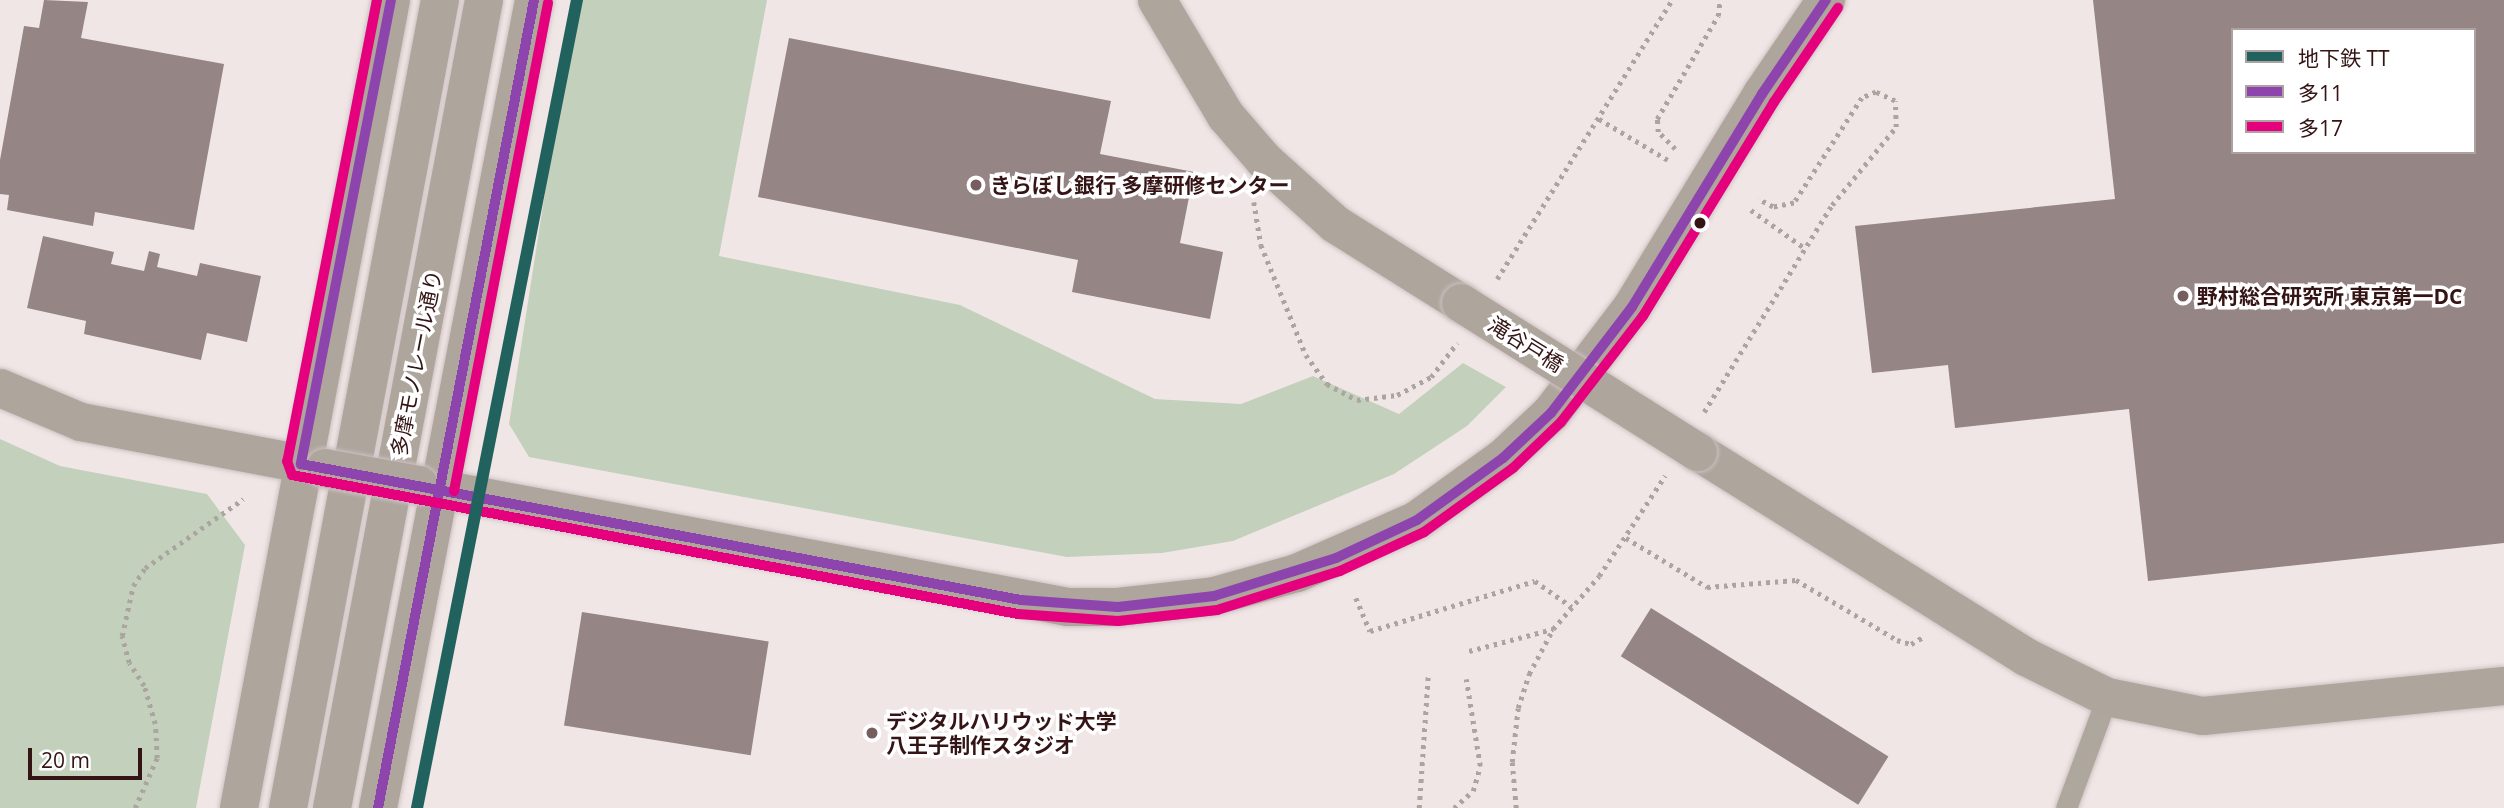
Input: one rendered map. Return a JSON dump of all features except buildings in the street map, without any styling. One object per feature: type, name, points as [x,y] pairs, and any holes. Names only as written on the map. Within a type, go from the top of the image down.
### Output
[{"type":"street","points":[[239,808],[313,466],[391,0]]},
{"type":"street","name":"多摩モノレール通り","points":[[288,808],[440,0]]},
{"type":"street","name":"多摩モノレール通り","points":[[332,808],[484,0]]},
{"type":"street","points":[[378,808],[429,486],[534,0]]},
{"type":"street","name":"滝谷戸橋","points":[[1157,0],[1226,116],[1264,160],[1335,223],[1460,321],[1688,448],[2026,657],[2107,697],[2203,716],[2504,686]]},
{"type":"street","points":[[0,388],[81,422],[1068,607],[1118,607],[1214,596],[1297,573],[1416,520],[1503,458],[1551,413],[1632,307],[1762,94],[1826,0]]},
{"type":"lane","points":[[2066,808],[2107,697]]},
{"type":"path","points":[[1496,282],[1672,0]]},
{"type":"path","points":[[1675,149],[1658,132],[1657,119],[1718,16],[1720,0]]},
{"type":"path","points":[[1516,808],[1511,762],[1518,708],[1529,674],[1553,629],[1626,538],[1688,448],[1832,205],[1896,127],[1895,101],[1876,92],[1862,98],[1794,203],[1773,207],[1758,199]]},
{"type":"path","points":[[1599,119],[1668,160]]},
{"type":"path","points":[[1255,198],[1261,245],[1306,355],[1326,384],[1357,400],[1397,395],[1431,377],[1460,321]]},
{"type":"path","points":[[1751,210],[1806,249]]},
{"type":"path","points":[[135,808],[157,758],[155,724],[144,686],[129,663],[122,636],[133,586],[145,568],[243,499]]},
{"type":"path","points":[[1626,538],[1707,587],[1796,580],[1898,640],[1911,644],[1928,630]]},
{"type":"path","points":[[1356,598],[1370,631],[1535,581],[1572,607]]},
{"type":"path","points":[[1469,651],[1553,629]]},
{"type":"path","points":[[1419,808],[1428,675]]},
{"type":"path","points":[[1454,808],[1473,791],[1480,766],[1466,679]]},
{"type":"green space","points":[[575,0],[767,0],[719,256],[960,305],[1155,399],[1241,404],[1313,376],[1399,414],[1463,363],[1506,387],[1467,426],[1394,474],[1233,541],[1162,553],[1067,557],[529,457],[509,424]]},
{"type":"green space","points":[[0,439],[60,466],[207,494],[245,545],[196,808],[0,808]]},
{"type":"metro line","name":"TT","points":[[417,808],[577,0]]},
{"type":"transit line","name":"多17","points":[[377,0],[287,461],[292,475],[1018,614],[1118,621],[1217,610],[1340,571],[1424,532],[1513,468],[1561,422],[1643,316],[1774,102],[1838,8]]},
{"type":"transit line","name":"多11","points":[[391,0],[301,464],[1021,600],[1118,607],[1214,596],[1336,558],[1417,520],[1503,458],[1551,413],[1632,307],[1762,94],[1826,0]]},
{"type":"transit line","name":"多11","points":[[378,808],[534,0]]},
{"type":"transit line","name":"多17","points":[[454,491],[548,3]]},
{"type":"place","name":"きらぼし銀行 多摩研修センター","points":[[976,185]]},
{"type":"place","name":"野村総合研究所 東京第一DC","points":[[2183,296]]},
{"type":"place","name":"デジタルハリウッド大学 八王子制作スタジオ","points":[[872,733]]}]
